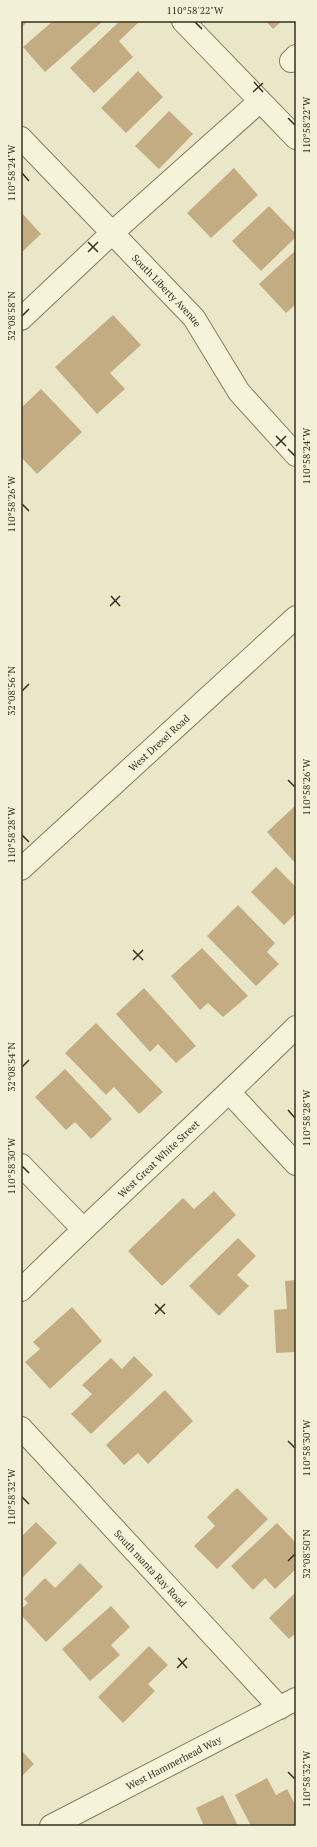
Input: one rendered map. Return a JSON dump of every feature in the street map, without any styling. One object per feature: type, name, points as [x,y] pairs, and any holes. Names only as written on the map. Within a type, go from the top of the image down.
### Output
[{"type":"street","points":[[183,21],[296,138]]},
{"type":"street","points":[[21,319],[112,233],[260,101]]},
{"type":"street","name":"South Liberty Avenue","points":[[21,138],[194,318],[239,392],[296,455]]},
{"type":"street","name":"West Drexel Road","points":[[21,869],[296,617]]},
{"type":"street","name":"West Great White Street","points":[[21,1290],[83,1229],[230,1093],[296,1027]]},
{"type":"street","points":[[230,1093],[296,1164]]},
{"type":"street","points":[[21,1165],[83,1229]]},
{"type":"street","name":"South manta Ray Road","points":[[21,1428],[288,1704]]},
{"type":"street","name":"West Hammerhead Way","points":[[51,1826],[288,1704]]},
{"type":"building","points":[[21,21],[28,21],[21,28]]},
{"type":"building","points":[[53,21],[103,21],[45,72],[23,47]]},
{"type":"building","points":[[120,21],[140,21],[119,41],[133,57],[94,93],[70,68]]},
{"type":"building","points":[[266,21],[282,21],[273,29]]},
{"type":"building","points":[[138,71],[163,97],[126,133],[101,108]]},
{"type":"building","points":[[169,111],[193,134],[159,169],[135,146]]},
{"type":"building","points":[[234,168],[258,195],[211,238],[187,213]]},
{"type":"building","points":[[269,206],[296,234],[296,237],[261,271],[232,241]]},
{"type":"building","points":[[21,212],[41,234],[21,253]]},
{"type":"building","points":[[296,250],[296,304],[286,313],[259,284]]},
{"type":"building","points":[[113,315],[141,345],[110,373],[125,389],[97,414],[55,367]]},
{"type":"building","points":[[41,389],[82,432],[37,474],[21,457],[21,408]]},
{"type":"building","points":[[296,805],[296,864],[267,832]]},
{"type":"building","points":[[276,867],[296,887],[296,917],[294,915],[284,925],[251,892]]},
{"type":"building","points":[[238,905],[275,943],[267,952],[279,964],[256,986],[207,936]]},
{"type":"building","points":[[202,948],[248,996],[223,1017],[208,1003],[200,1010],[171,976]]},
{"type":"building","points":[[144,988],[196,1046],[176,1063],[158,1044],[150,1052],[116,1014]]},
{"type":"building","points":[[96,1023],[163,1092],[139,1114],[114,1087],[106,1095],[65,1053]]},
{"type":"building","points":[[65,1069],[112,1119],[91,1139],[75,1122],[66,1130],[35,1097]]},
{"type":"building","points":[[214,1191],[236,1215],[162,1286],[128,1251],[183,1198],[194,1209]]},
{"type":"building","points":[[238,1238],[256,1256],[237,1275],[249,1286],[219,1316],[189,1286]]},
{"type":"building","points":[[296,1280],[296,1352],[276,1353],[274,1310],[287,1309],[285,1281]]},
{"type":"building","points":[[72,1307],[102,1341],[50,1389],[25,1362],[40,1349],[33,1342]]},
{"type":"building","points":[[134,1356],[153,1375],[91,1434],[71,1414],[92,1394],[82,1385],[111,1358],[122,1369]]},
{"type":"building","points":[[165,1390],[193,1421],[148,1464],[138,1453],[124,1465],[106,1445]]},
{"type":"building","points":[[237,1488],[268,1519],[217,1569],[194,1546],[215,1526],[207,1517]]},
{"type":"building","points":[[36,1522],[57,1543],[21,1579],[21,1537]]},
{"type":"building","points":[[277,1523],[296,1543],[296,1569],[275,1589],[265,1578],[253,1590],[231,1566]]},
{"type":"building","points":[[80,1563],[103,1587],[46,1642],[21,1615],[21,1609],[28,1603],[24,1599],[45,1578],[55,1588]]},
{"type":"building","points":[[296,1592],[296,1633],[289,1639],[269,1618]]},
{"type":"building","points":[[111,1606],[130,1627],[111,1645],[120,1655],[90,1681],[62,1649]]},
{"type":"building","points":[[149,1646],[168,1665],[148,1684],[155,1691],[123,1723],[98,1697]]},
{"type":"building","points":[[21,1750],[34,1764],[21,1777]]},
{"type":"building","points":[[267,1778],[276,1795],[287,1789],[296,1806],[296,1826],[251,1826],[235,1795]]},
{"type":"building","points":[[223,1795],[238,1826],[204,1826],[196,1808]]}]
